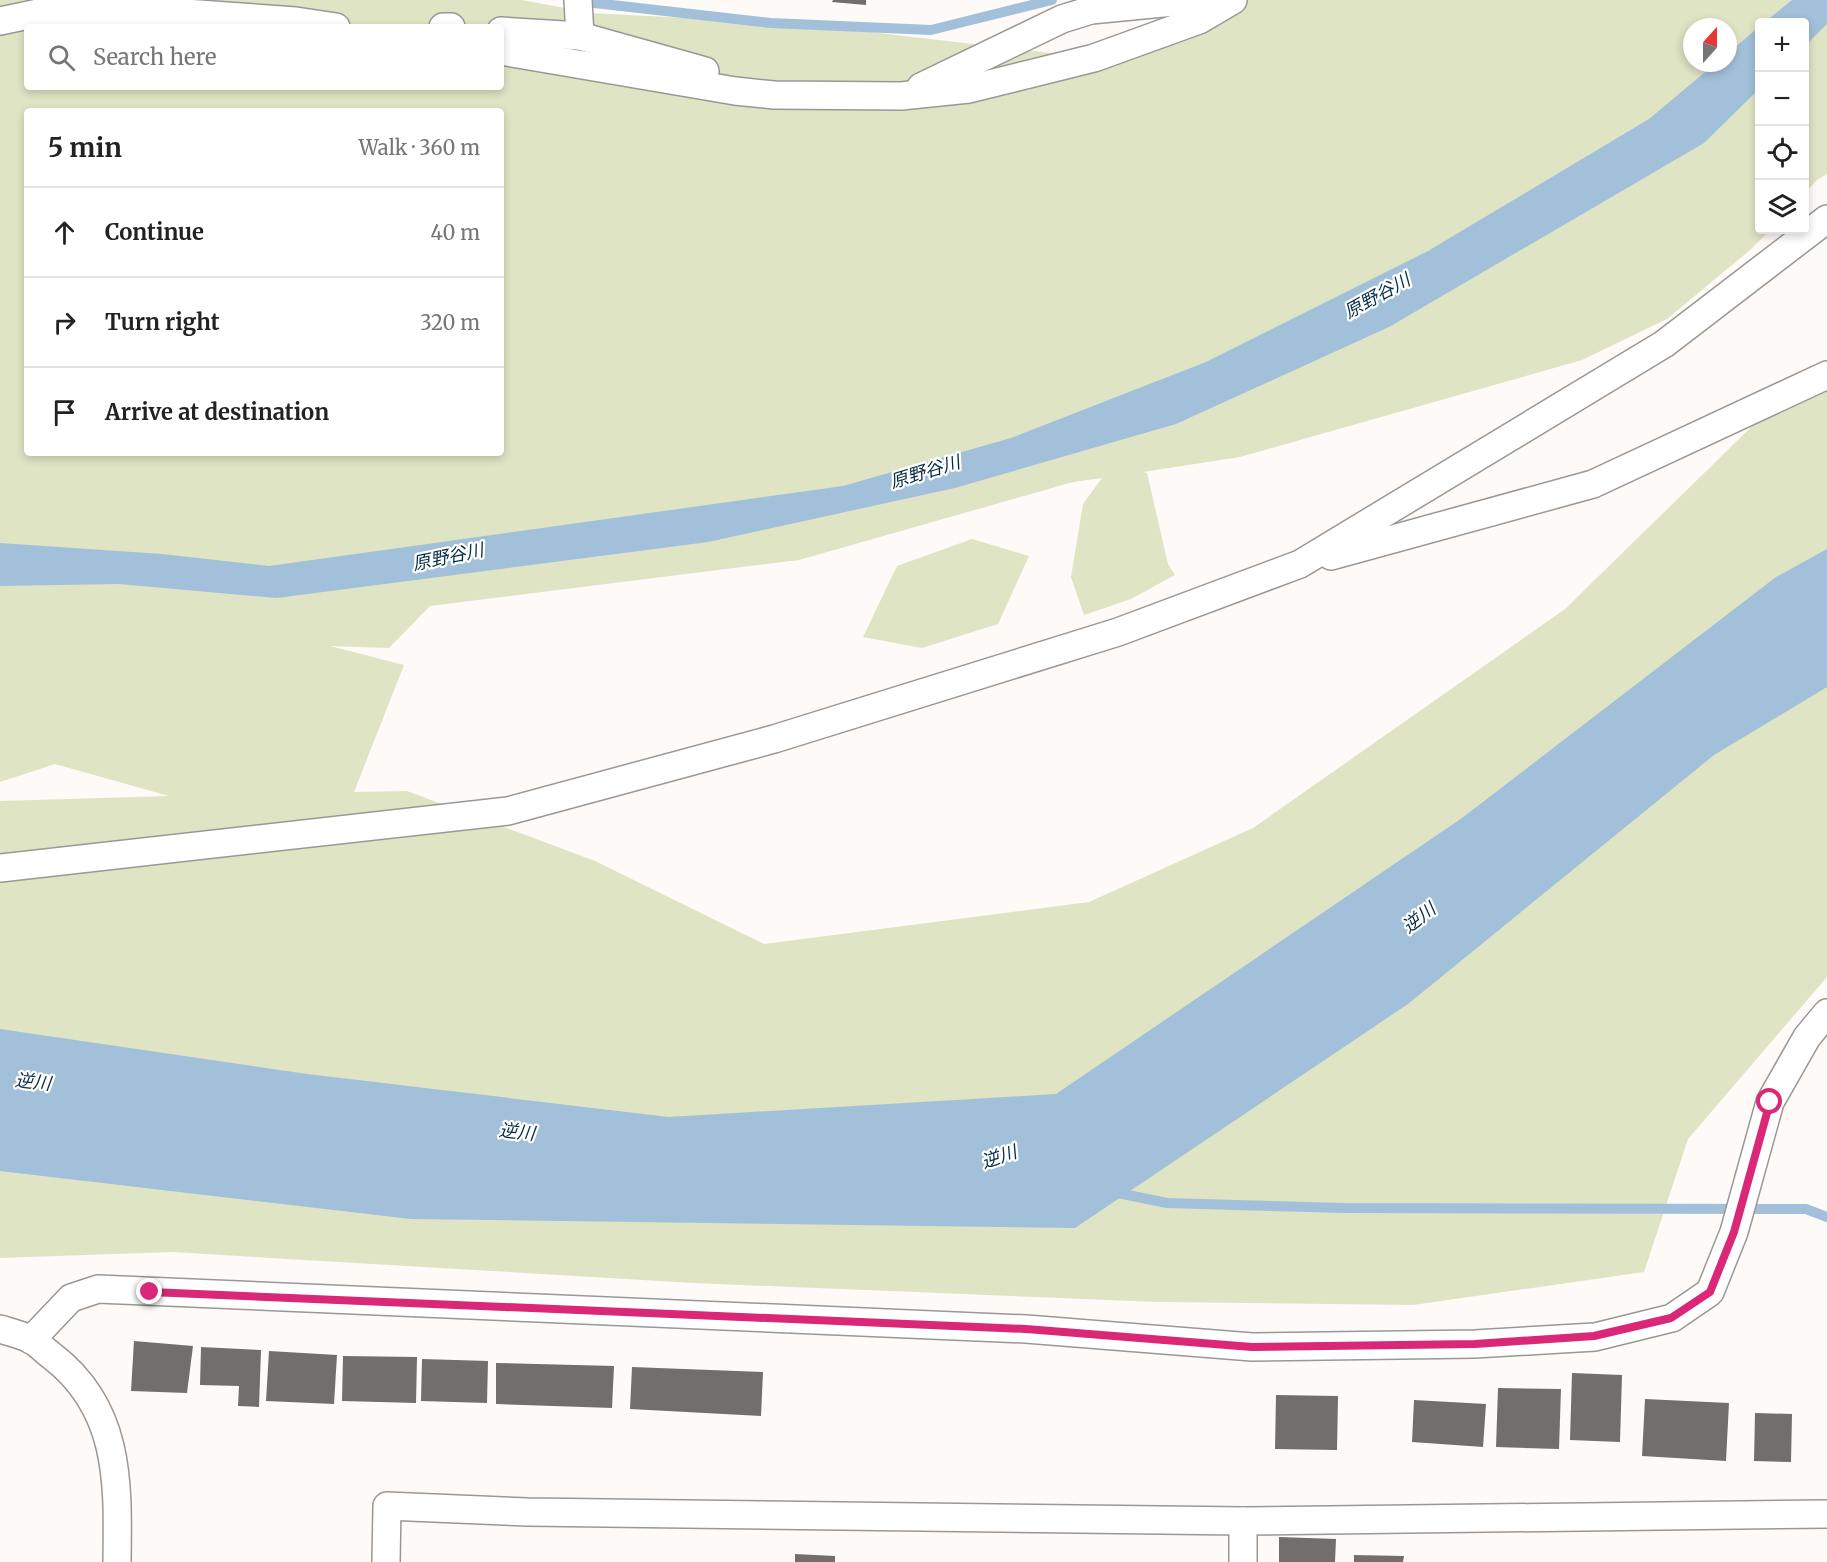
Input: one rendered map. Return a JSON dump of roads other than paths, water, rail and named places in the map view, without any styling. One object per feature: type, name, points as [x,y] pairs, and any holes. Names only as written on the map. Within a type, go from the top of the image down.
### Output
[{"type":"street","points":[[578,0],[580,36]]},
{"type":"street","points":[[901,96],[1091,5],[1194,0]]},
{"type":"street","points":[[504,52],[735,92],[774,95],[901,96],[969,89],[1094,58],[1199,21],[1233,0]]},
{"type":"street","points":[[0,21],[43,12],[157,11],[316,24]]},
{"type":"street","points":[[504,31],[580,36],[703,69],[735,92]]},
{"type":"street","points":[[1300,564],[1664,344],[1827,219]]},
{"type":"street","points":[[0,868],[508,811],[774,739],[1107,635],[1300,564],[1593,484],[1827,375]]},
{"type":"street","points":[[31,1340],[71,1298],[98,1289],[1014,1329],[1252,1347],[1475,1344],[1594,1336],[1671,1318],[1710,1292],[1734,1232],[1770,1102],[1807,1037],[1827,1013]]},
{"type":"street","points":[[0,1329],[31,1340],[69,1369],[98,1408],[113,1453],[118,1493],[117,1562]]},
{"type":"street","points":[[386,1562],[387,1506],[526,1512],[1243,1521],[1827,1514]]},
{"type":"street","points":[[1243,1521],[1243,1562]]},
{"type":"water","points":[[1792,0],[1827,0],[1827,24],[1809,42],[1809,18],[1770,18]]},
{"type":"water","name":"原野谷川","points":[[1755,30],[1755,93],[1704,143],[1389,327],[1176,424],[955,488],[708,542],[277,598],[119,584],[0,586],[0,543],[162,554],[269,566],[843,486],[1011,438],[1206,362],[1428,251],[1649,119],[1705,72],[1737,72],[1737,45]]},
{"type":"water","name":"逆川","points":[[1827,549],[1827,687],[1714,755],[1408,1004],[1075,1228],[411,1219],[0,1171],[0,1029],[307,1074],[669,1117],[1056,1094],[1462,818],[1776,577]]},
{"type":"waterway","points":[[577,1],[771,23],[931,30],[1052,0]]},
{"type":"waterway","points":[[1113,1192],[1167,1203],[1345,1208],[1806,1209],[1827,1217]]}]
